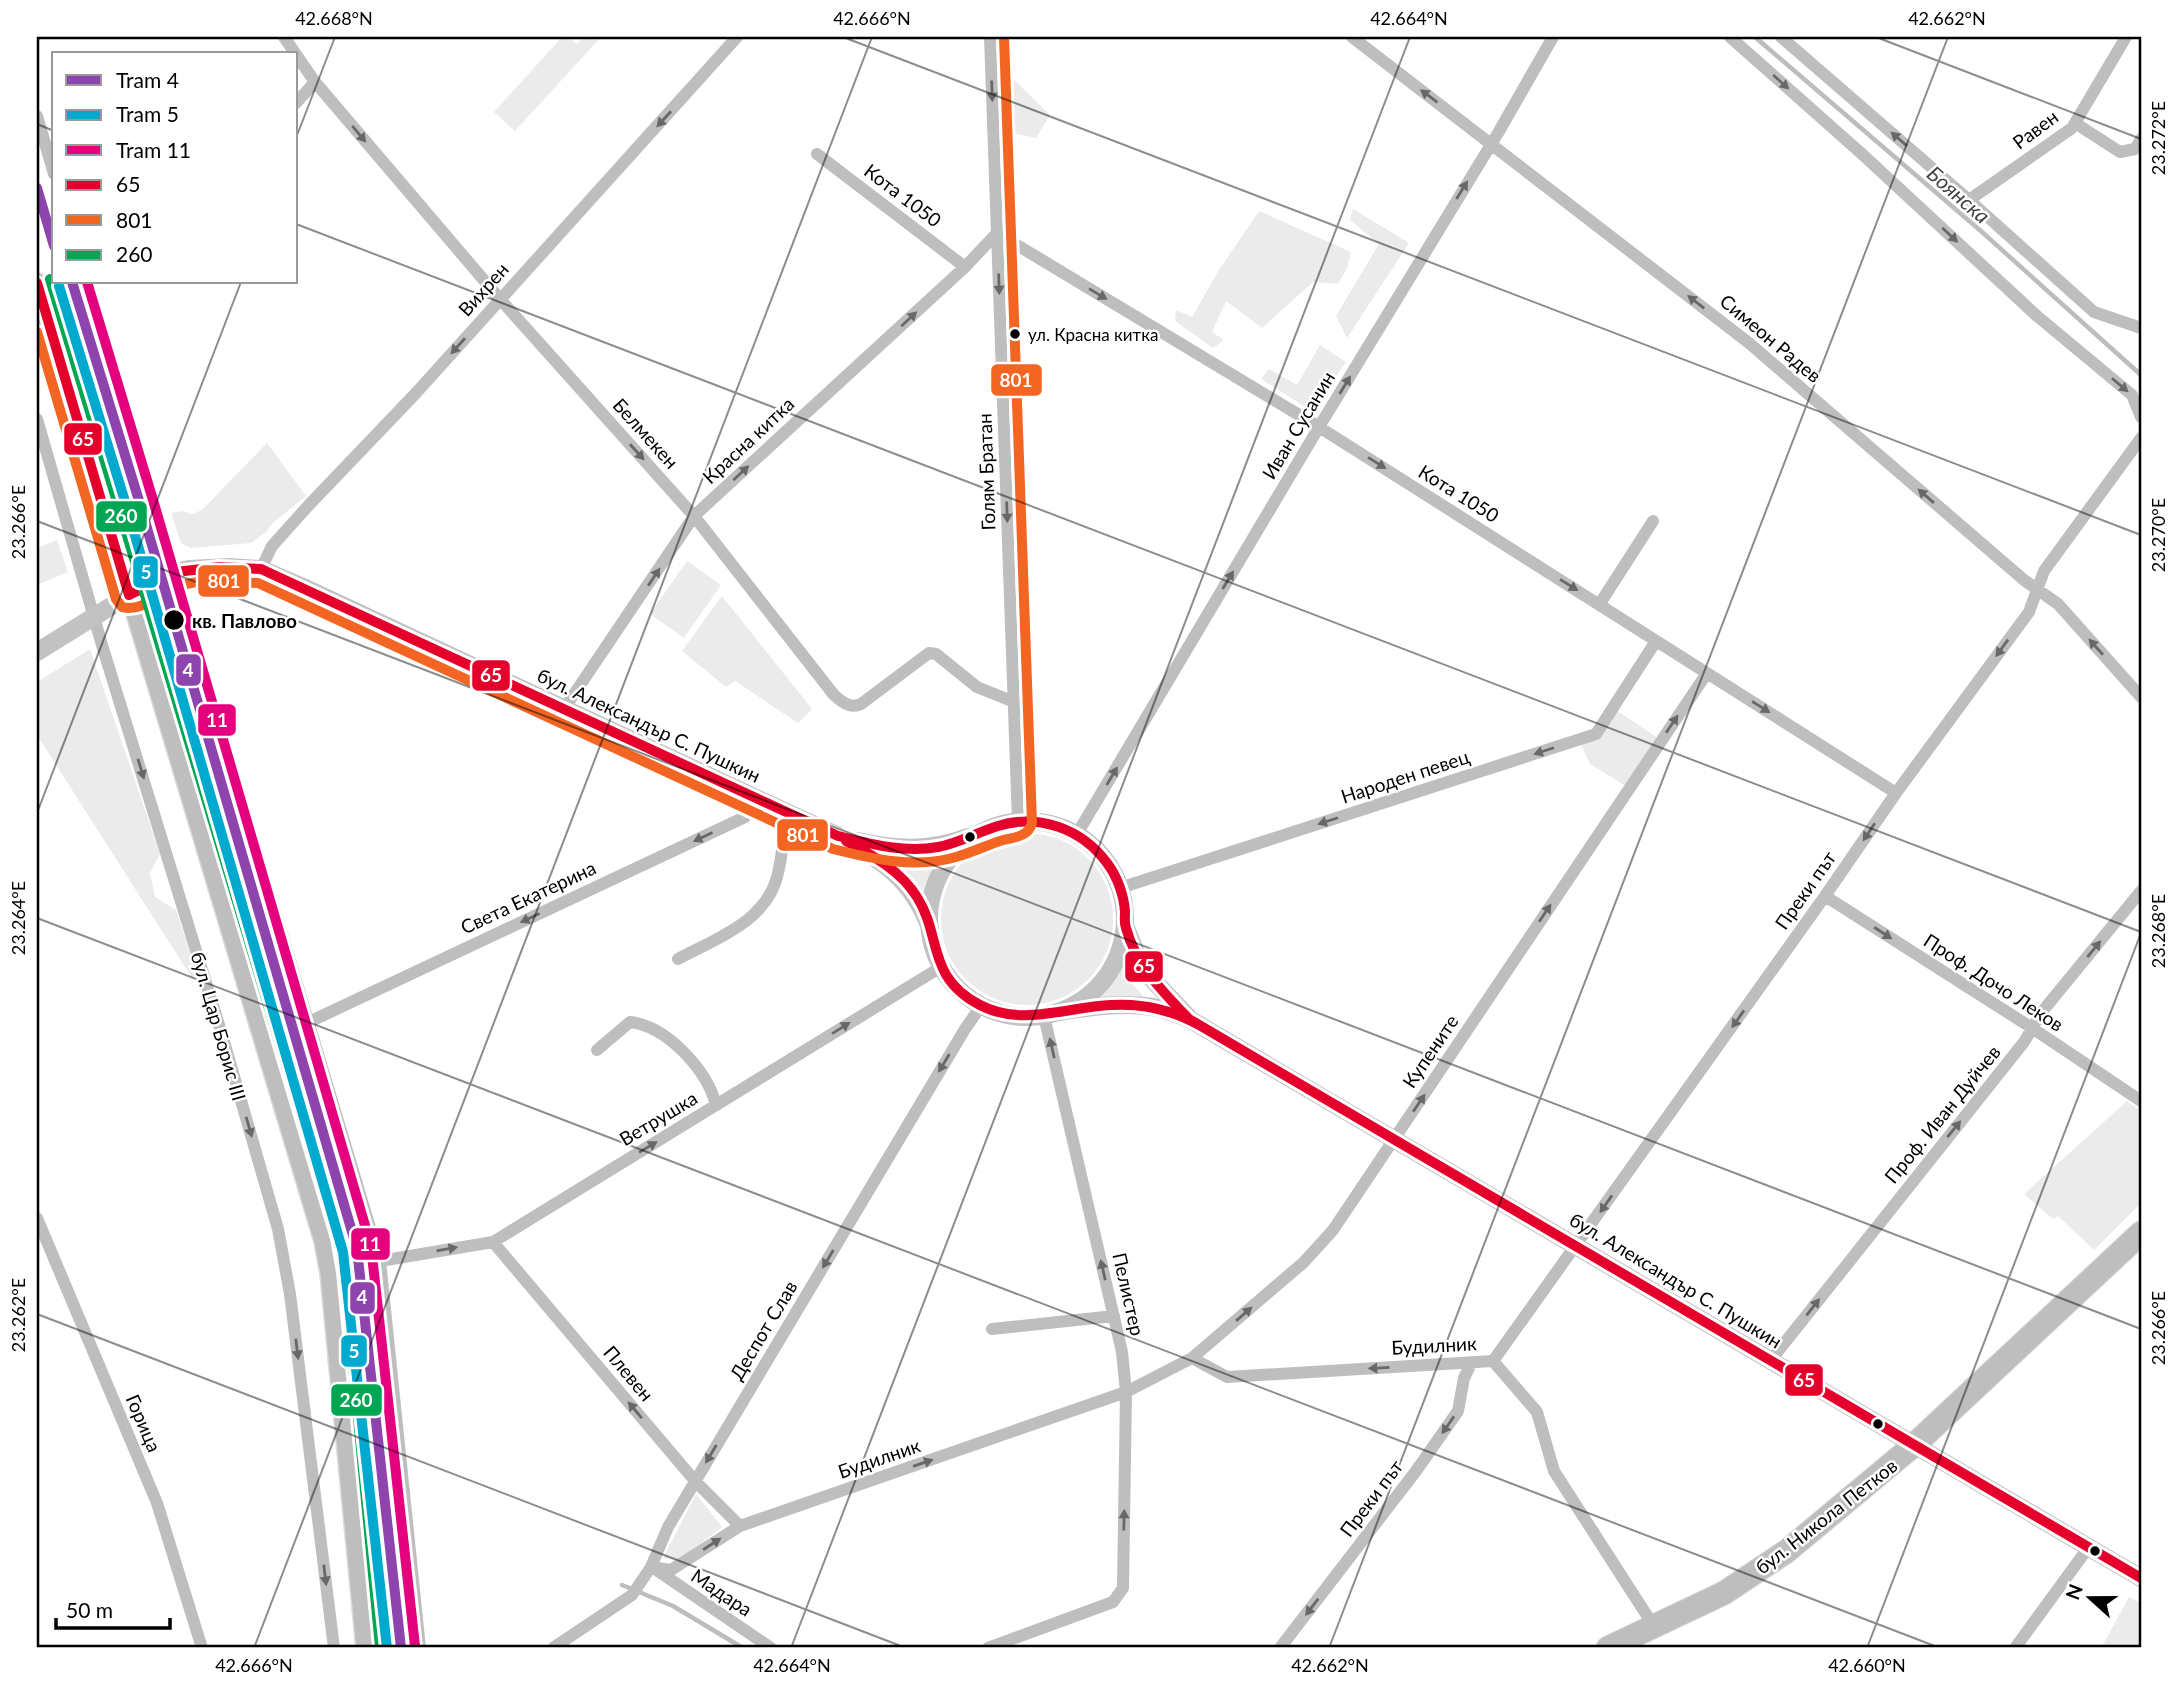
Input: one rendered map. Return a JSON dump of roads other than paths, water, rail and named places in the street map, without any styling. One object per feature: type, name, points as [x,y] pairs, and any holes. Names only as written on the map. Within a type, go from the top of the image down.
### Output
[{"type":"highway","name":"бул. Никола Петков","points":[[1608,1648],[1724,1593],[1787,1551],[1914,1445],[2141,1233]]},
{"type":"main road","name":"бул. Цар Борис III","points":[[37,283],[324,1241],[330,1273],[366,1648]]},
{"type":"main road","points":[[37,350],[48,321]]},
{"type":"main road","name":"бул. Александър С. Пушкин","points":[[37,652],[129,595],[177,572],[219,567],[261,569],[838,836],[880,860],[902,879],[922,906],[930,928]]},
{"type":"main road","points":[[1018,822],[1048,823],[1077,834],[1099,852],[1115,875],[1120,888],[1125,926],[1117,958],[1107,976],[1087,996],[1052,1014],[1012,1016],[981,1006],[958,989],[942,967],[932,942],[931,902],[939,876],[956,852],[980,833],[992,828],[1018,822]]},
{"type":"main road","name":"бул. Александър С. Пушкин","points":[[838,836],[884,847],[918,849],[938,847],[980,833]]},
{"type":"main road","name":"бул. Александър С. Пушкин","points":[[1125,926],[1139,960],[1151,978],[1189,1019]]},
{"type":"main road","name":"бул. Александър С. Пушкин","points":[[1052,1014],[1100,1005],[1122,1005],[1154,1007],[1189,1019],[2141,1578]]},
{"type":"street","name":"Белмекен","points":[[284,37],[294,52]]},
{"type":"street","name":"Вихрен","points":[[261,569],[279,538],[416,393],[737,37]]},
{"type":"street","name":"Голям Братан","points":[[990,37],[1018,822]]},
{"type":"street","name":"Симеон Радев","points":[[1352,37],[1749,343],[2038,591],[2058,604],[2141,697]]},
{"type":"street","name":"Иван Сусанин","points":[[1077,834],[1553,37]]},
{"type":"street","points":[[1730,37],[1862,153],[2037,316],[2132,395],[2141,417]]},
{"type":"street","points":[[1781,37],[2094,312],[2141,328]]},
{"type":"street","name":"Равен","points":[[1969,200],[2072,128],[2126,37]]},
{"type":"street","name":"Белмекен","points":[[298,57],[315,82],[500,299],[694,516],[828,689],[845,704],[855,707],[929,653],[936,654],[978,687],[1014,702]]},
{"type":"street","points":[[298,101],[315,82]]},
{"type":"street","points":[[37,116],[52,167]]},
{"type":"street","points":[[2075,123],[2120,152],[2135,149],[2141,139]]},
{"type":"street","name":"Кота 1050","points":[[817,153],[965,267]]},
{"type":"street","name":"Красна китка","points":[[564,709],[694,516],[965,267],[997,233]]},
{"type":"street","name":"Кота 1050","points":[[997,233],[1319,427],[1896,793]]},
{"type":"street","points":[[87,284],[177,572],[219,724],[380,1261],[420,1648]]},
{"type":"street","name":"бул. Цар Борис III","points":[[37,419],[102,645],[223,1038],[283,1248],[334,1648]]},
{"type":"street","name":"Преки път","points":[[1493,1361],[1896,793],[2029,612],[2044,571],[2141,438]]},
{"type":"street","points":[[1599,605],[1653,520]]},
{"type":"street","name":"Народен певец","points":[[1120,888],[1595,734],[1656,641]]},
{"type":"street","name":"Купените","points":[[1126,1392],[1192,1358],[1304,1262],[1333,1230],[1707,673]]},
{"type":"street","name":"Света Екатерина","points":[[309,1022],[745,817],[755,798]]},
{"type":"street","points":[[678,959],[748,921],[772,894],[788,813]]},
{"type":"street","name":"Проф. Иван Дуйчев","points":[[1771,1360],[2024,1042],[2041,1013],[2141,891]]},
{"type":"street","name":"Проф. Дочо Леков","points":[[1825,896],[2141,1101]]},
{"type":"street","name":"Ветрушка","points":[[380,1261],[493,1242],[942,967]]},
{"type":"street","name":"Деспот Слав","points":[[553,1648],[632,1595],[652,1567],[668,1527],[964,1029],[981,1006]]},
{"type":"street","name":"Пелистер","points":[[988,1648],[1113,1602],[1123,1588],[1126,1392],[1122,1352],[1052,1014]]},
{"type":"street","points":[[597,1050],[630,1022],[654,1030],[692,1060],[713,1093],[716,1105]]},
{"type":"street","name":"Горица","points":[[37,1218],[156,1503],[202,1648]]},
{"type":"street","name":"Плевен","points":[[493,1242],[695,1481],[740,1526]]},
{"type":"street","points":[[992,1329],[1114,1316]]},
{"type":"street","name":"Будилник","points":[[1192,1358],[1227,1377],[1493,1361],[1537,1412],[1554,1471],[1655,1628]]},
{"type":"street","name":"Преки път","points":[[1280,1648],[1416,1471],[1458,1411],[1464,1378],[1472,1362]]},
{"type":"street","name":"Будилник","points":[[652,1567],[671,1570],[740,1526],[1126,1392]]},
{"type":"street","points":[[2015,1648],[2088,1548]]},
{"type":"street","name":"Мадара","points":[[652,1567],[771,1648]]},
{"type":"waterway","name":"Боянска","points":[[1755,37],[1982,232],[2141,375]]},
{"type":"waterway","points":[[622,1585],[673,1606],[743,1648]]},
{"type":"tram line","name":"4","points":[[37,188],[52,239]]},
{"type":"tram line","name":"4","points":[[73,284],[140,504],[357,1249],[401,1648]]},
{"type":"tram line","name":"11","points":[[88,284],[371,1246],[415,1646]]},
{"type":"tram line","name":"5","points":[[59,286],[127,508],[343,1252],[387,1648]]},
{"type":"place","name":"ул. Красна китка","points":[[1015,334]]},
{"type":"place","name":"кв. Павлово","points":[[174,620]]}]
